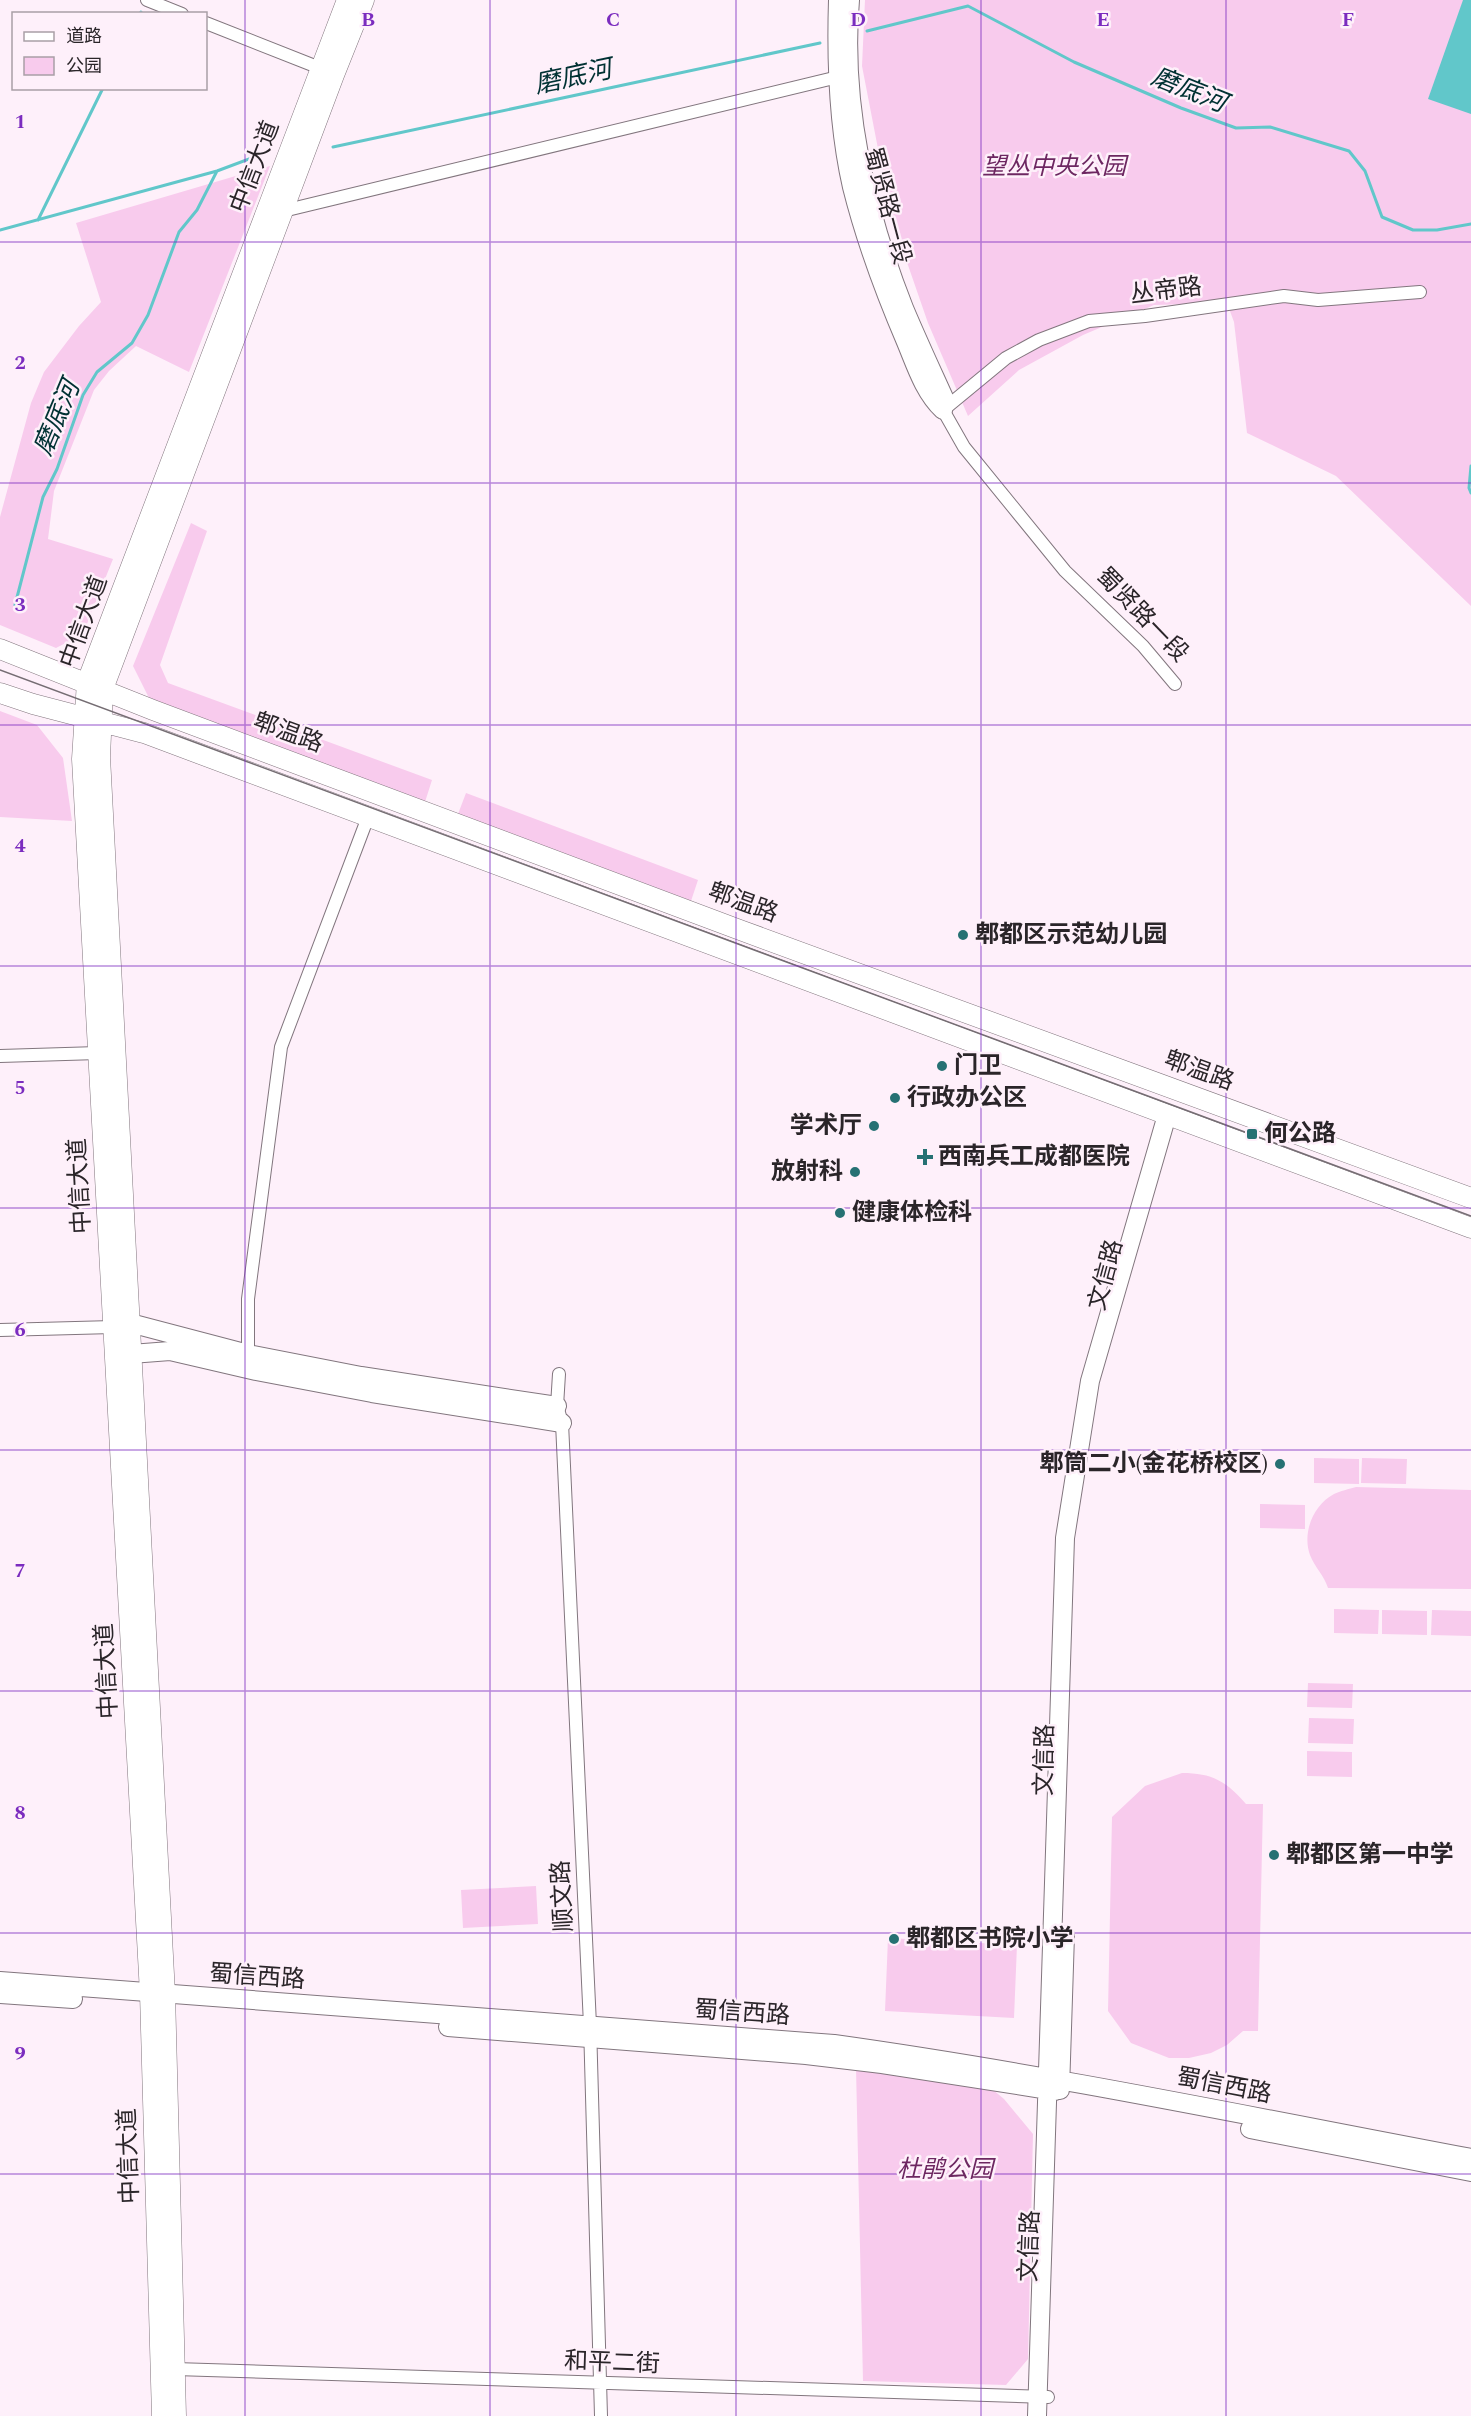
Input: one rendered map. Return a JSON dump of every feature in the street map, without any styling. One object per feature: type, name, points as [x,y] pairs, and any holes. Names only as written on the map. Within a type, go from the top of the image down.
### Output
[{"type":"main road","name":"中信大道","points":[[162,2416],[157,2000],[131,1354],[122,1325],[99,1053],[82,759],[93,719],[95,686],[320,68],[347,0]]},
{"type":"main road","name":"中信大道","points":[[95,686],[364,0]]},
{"type":"main road","name":"郫温路","points":[[0,649],[153,710],[696,913],[1471,1198]]},
{"type":"main road","points":[[0,693],[33,705],[144,733],[1471,1228]]},
{"type":"main road","name":"中信大道","points":[[93,719],[100,756],[122,1325],[176,2416]]},
{"type":"street","points":[[147,0],[177,12]]},
{"type":"street","name":"蜀贤路一段","points":[[838,0],[840,106],[852,186],[867,238],[900,328],[931,399],[943,410],[964,447],[1065,571],[1143,646],[1175,684]]},
{"type":"street","name":"蜀贤路一段","points":[[850,0],[848,26],[850,92],[859,159],[879,231],[904,306],[945,399],[943,410]]},
{"type":"street","points":[[207,23],[320,68]]},
{"type":"street","points":[[283,211],[838,77]]},
{"type":"street","name":"丛帝路","points":[[943,410],[1006,358],[1039,340],[1089,321],[1144,316],[1284,296],[1318,300],[1420,292]]},
{"type":"street","points":[[248,1354],[248,1299],[280,1047],[368,818]]},
{"type":"street","points":[[0,1056],[99,1053]]},
{"type":"street","name":"文信路","points":[[1048,2416],[1043,2397],[1054,2084],[1065,1538],[1090,1381],[1171,1116]]},
{"type":"street","points":[[0,1330],[122,1325],[248,1354],[559,1415]]},
{"type":"street","points":[[131,1354],[170,1351],[326,1384],[559,1415]]},
{"type":"street","name":"顺文路","points":[[559,1374],[559,1415],[590,2032],[601,2416]]},
{"type":"street","name":"蜀信西路","points":[[0,1981],[157,2000]]},
{"type":"street","name":"蜀信西路","points":[[0,1994],[157,2000],[590,2032],[834,2044],[949,2060],[1471,2172]]},
{"type":"street","name":"蜀信西路","points":[[1054,2084],[1471,2158]]},
{"type":"street","name":"和平二街","points":[[175,2369],[1043,2397]]},
{"type":"street","points":[[1037,2416],[1043,2397]]},
{"type":"green space","name":"望丛中央公园","points":[[865,0],[1471,0],[1471,606],[1336,476],[1247,433],[1234,322],[1227,303],[1154,305],[1083,335],[1019,370],[968,416],[928,323],[891,216],[862,66]]},
{"type":"green space","points":[[270,166],[189,372],[136,346],[109,371],[94,390],[54,491],[48,539],[113,559],[83,634],[56,648],[0,625],[0,517],[31,403],[44,372],[79,326],[101,302],[76,223]]},
{"type":"green space","points":[[191,523],[207,531],[160,665],[168,683],[432,780],[425,802],[151,702],[133,666]]},
{"type":"green space","points":[[0,711],[37,725],[63,758],[72,821],[0,817]]},
{"type":"green space","points":[[466,793],[698,880],[691,901],[458,814]]},
{"type":"green space","points":[[1314,1458],[1359,1459],[1359,1484],[1314,1483]]},
{"type":"green space","points":[[1362,1458],[1407,1459],[1406,1484],[1361,1483]]},
{"type":"green space","points":[[1356,1487],[1471,1490],[1471,1589],[1328,1588],[1314,1564],[1308,1547],[1307,1538],[1311,1520],[1320,1505],[1327,1499],[1336,1493]]},
{"type":"green space","points":[[1260,1504],[1305,1505],[1305,1529],[1260,1528]]},
{"type":"green space","points":[[1334,1609],[1379,1610],[1378,1634],[1334,1633]]},
{"type":"green space","points":[[1382,1610],[1427,1611],[1427,1635],[1382,1634]]},
{"type":"green space","points":[[1432,1610],[1471,1611],[1471,1636],[1431,1635]]},
{"type":"green space","points":[[1308,1683],[1353,1684],[1352,1708],[1307,1707]]},
{"type":"green space","points":[[1309,1718],[1354,1719],[1353,1744],[1308,1743]]},
{"type":"green space","points":[[1307,1751],[1352,1752],[1352,1777],[1307,1776]]},
{"type":"green space","points":[[1182,1773],[1193,1773],[1218,1780],[1232,1789],[1246,1804],[1263,1804],[1258,2031],[1243,2031],[1227,2045],[1211,2053],[1189,2058],[1169,2058],[1131,2043],[1108,2011],[1112,1817],[1145,1786]]},
{"type":"green space","points":[[536,1886],[538,1924],[463,1928],[461,1890]]},
{"type":"green space","points":[[888,1938],[1017,1945],[1014,2018],[885,2011]]},
{"type":"green space","name":"杜鹃公园","points":[[856,2068],[992,2089],[1004,2099],[1033,2134],[1028,2359],[1006,2385],[863,2381]]},
{"type":"water","points":[[1463,0],[1471,0],[1471,114],[1428,99]]},
{"type":"waterway","name":"磨底河","points":[[867,31],[968,6],[1074,62],[1181,108],[1236,128],[1270,127],[1349,151],[1365,171],[1382,217],[1413,230],[1437,230],[1471,224]]},
{"type":"waterway","name":"磨底河","points":[[333,147],[820,43]]},
{"type":"waterway","points":[[38,220],[102,90]]},
{"type":"waterway","name":"磨底河","points":[[0,230],[217,171],[257,156]]},
{"type":"waterway","name":"磨底河","points":[[15,605],[43,497],[57,469],[83,395],[97,372],[132,343],[148,315],[179,232],[197,210],[217,171]]},
{"type":"waterway","name":"磨底河","points":[[1471,466],[1469,488],[1471,493]]},
{"type":"tram line","points":[[0,670],[1471,1216]]},
{"type":"place","name":"郫都区示范幼儿园","points":[[963,935]]},
{"type":"place","name":"门卫","points":[[942,1066]]},
{"type":"place","name":"行政办公区","points":[[895,1098]]},
{"type":"place","name":"学术厅","points":[[874,1126]]},
{"type":"place","name":"何公路","points":[[1252,1134]]},
{"type":"place","name":"西南兵工成都医院","points":[[925,1157]]},
{"type":"place","name":"放射科","points":[[855,1172]]},
{"type":"place","name":"健康体检科","points":[[840,1213]]},
{"type":"place","name":"郫筒二小(金花桥校区)","points":[[1280,1464]]},
{"type":"place","name":"郫都区第一中学","points":[[1274,1855]]},
{"type":"place","name":"郫都区书院小学","points":[[894,1939]]}]
